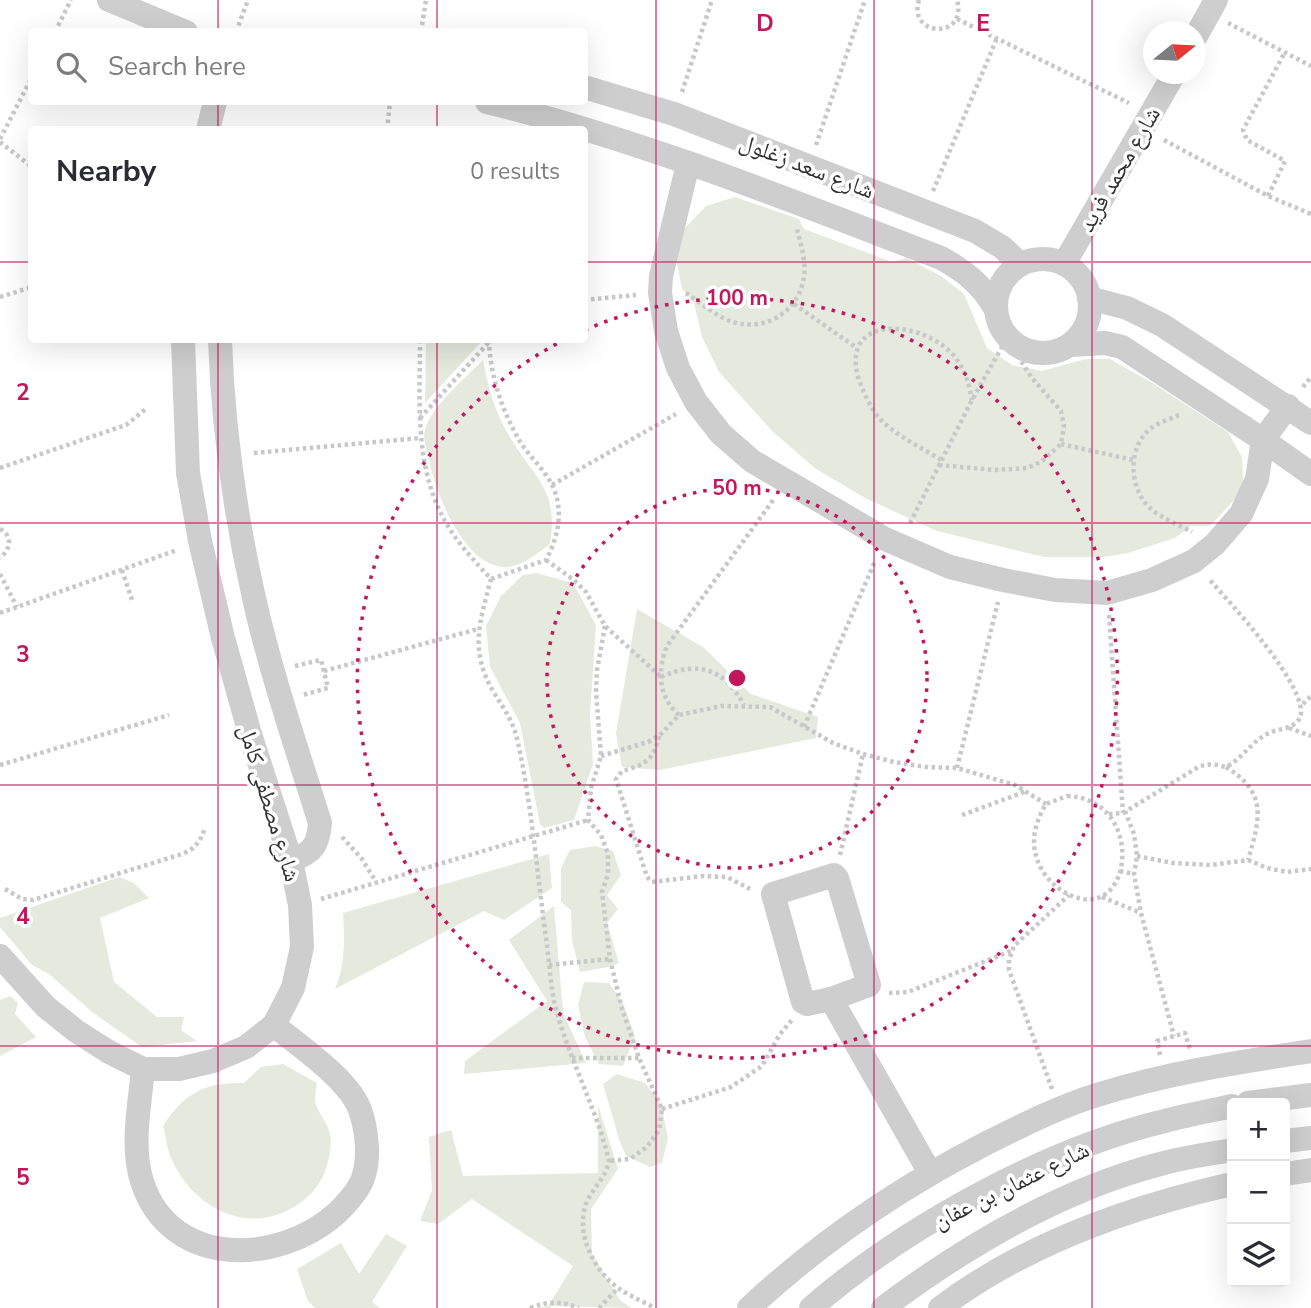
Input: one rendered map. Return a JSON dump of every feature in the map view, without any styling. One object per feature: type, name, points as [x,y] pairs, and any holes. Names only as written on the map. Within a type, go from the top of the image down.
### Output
[{"type":"street","points":[[109,0],[176,28]]},
{"type":"street","name":"شارع محمد فريد","points":[[1064,264],[1168,84]]},
{"type":"street","name":"شارع سعد زغلول","points":[[588,88],[674,114],[975,231],[1002,247],[1020,264]]},
{"type":"street","points":[[209,126],[214,105]]},
{"type":"street","name":"شارع سعد زغلول","points":[[498,105],[572,126]]},
{"type":"street","name":"شارع سعد زغلول","points":[[588,130],[688,164],[941,258],[985,290],[995,308]]},
{"type":"street","points":[[688,164],[661,285],[666,331],[678,368],[696,402],[721,434],[752,461],[892,542],[950,567],[1055,590],[1107,593],[1152,580],[1194,561],[1215,544],[1241,514],[1257,479],[1263,440],[1288,406]]},
{"type":"street","points":[[1071,345],[1083,332],[1089,316],[1089,298],[1084,284],[1076,272],[1049,259],[1020,264],[1006,275],[998,291],[995,308],[999,324],[1007,338],[1018,347],[1031,353],[1052,353],[1071,345],[1105,343],[1122,347],[1311,474]]},
{"type":"street","points":[[1089,298],[1145,315],[1311,423]]},
{"type":"street","name":"شارع مصطفى كامل","points":[[0,957],[46,1007],[76,1031],[143,1069],[179,1069],[214,1061],[246,1046],[274,1025],[293,988],[302,947],[300,905],[291,861],[250,734],[223,638],[201,541],[187,473],[183,343]]},
{"type":"street","points":[[220,343],[221,372],[240,528],[254,600],[320,823],[318,840],[308,854],[291,861]]},
{"type":"street","points":[[836,876],[869,985],[831,999],[807,1004],[803,1002],[773,894],[836,876]]},
{"type":"street","points":[[831,999],[930,1173]]},
{"type":"street","points":[[143,1069],[136,1151],[140,1176],[150,1200],[165,1221],[185,1238],[222,1249],[242,1251],[271,1248],[299,1239],[325,1224],[346,1204],[363,1179],[367,1155],[366,1131],[360,1108],[348,1088],[274,1025]]},
{"type":"street","points":[[750,1308],[817,1249],[930,1173],[1016,1128],[1094,1096],[1186,1072],[1311,1051]]},
{"type":"street","points":[[1287,1098],[1311,1095]]},
{"type":"street","name":"شارع عثمان بن عفان","points":[[811,1308],[878,1257],[964,1203],[1008,1181],[1083,1147],[1163,1121],[1227,1108]]},
{"type":"street","points":[[1290,1140],[1311,1138]]},
{"type":"street","name":"شارع عثمان بن عفان","points":[[883,1308],[974,1247],[1035,1212],[1098,1185],[1163,1163],[1227,1151]]},
{"type":"street","points":[[1290,1173],[1311,1170]]},
{"type":"street","points":[[940,1308],[1027,1254],[1103,1220],[1182,1195],[1227,1185]]},
{"type":"path","points":[[57,28],[71,0]]},
{"type":"path","points":[[238,28],[248,0]]},
{"type":"path","points":[[422,28],[426,0]]},
{"type":"path","points":[[674,114],[712,0]]},
{"type":"path","points":[[809,166],[865,0]]},
{"type":"path","points":[[919,0],[917,12],[925,25],[936,30],[948,27],[957,19],[957,0]]},
{"type":"path","points":[[1212,7],[1311,66]]},
{"type":"path","points":[[957,19],[998,38],[1146,121],[1268,196],[1311,214]]},
{"type":"path","points":[[925,212],[998,38]]},
{"type":"path","points":[[1268,196],[1284,161],[1247,140],[1243,130],[1284,52]]},
{"type":"path","points":[[28,85],[0,141],[28,164]]},
{"type":"path","points":[[387,126],[390,105]]},
{"type":"path","points":[[588,299],[661,285],[724,319],[742,324],[762,323],[780,317],[794,304],[803,285],[805,262],[790,201]]},
{"type":"path","points":[[0,298],[28,288]]},
{"type":"path","points":[[794,304],[857,348]]},
{"type":"path","points":[[804,727],[892,542],[940,462],[1007,338],[1031,377],[1061,411],[1064,426],[1061,444],[1041,462],[1013,470],[940,462],[879,418],[862,389],[854,361],[857,348],[864,337],[876,331],[908,330],[926,335],[942,344],[956,358],[966,374],[972,400]]},
{"type":"path","points":[[420,343],[420,438],[427,479],[442,517],[465,551],[491,579]]},
{"type":"path","points":[[420,419],[487,343]]},
{"type":"path","points":[[489,343],[498,393],[507,417],[519,440],[552,485],[558,526],[556,541],[546,560],[491,579]]},
{"type":"path","points":[[552,485],[696,402]]},
{"type":"path","points":[[1205,402],[1150,429],[1139,443],[1133,460],[1133,477],[1139,494],[1150,508],[1215,544]]},
{"type":"path","points":[[0,468],[126,425],[147,408]]},
{"type":"path","points":[[231,455],[420,438]]},
{"type":"path","points":[[1061,444],[1133,460]]},
{"type":"path","points":[[679,715],[664,699],[661,677],[667,646],[787,481]]},
{"type":"path","points":[[0,528],[9,537],[10,545],[7,553],[0,558]]},
{"type":"path","points":[[0,613],[201,541]]},
{"type":"path","points":[[546,560],[568,574],[586,592],[605,626],[661,677]]},
{"type":"path","points":[[1194,561],[1278,660],[1298,689],[1303,704],[1300,719],[1289,728]]},
{"type":"path","points":[[122,570],[132,600]]},
{"type":"path","points":[[0,574],[18,608]]},
{"type":"path","points":[[491,579],[478,629],[479,651],[484,672],[515,727],[554,997],[561,1028],[609,1161],[607,1173],[593,1188],[584,1207],[582,1227],[586,1247],[596,1264],[618,1288],[655,1308]]},
{"type":"path","points":[[957,768],[1003,580]]},
{"type":"path","points":[[1107,593],[1124,812],[1134,834],[1137,856],[1134,874],[1141,913],[1174,1036]]},
{"type":"path","points":[[605,626],[598,659],[596,692],[601,756],[591,788],[588,820],[601,835],[608,854],[608,874],[601,892],[610,959],[622,1009],[639,1058],[662,1109],[659,1130],[647,1147],[629,1158],[609,1161]]},
{"type":"path","points":[[324,671],[478,629]]},
{"type":"path","points":[[274,671],[320,659],[324,671],[328,688],[282,700]]},
{"type":"path","points":[[661,677],[687,668],[712,672],[732,686],[744,705]]},
{"type":"path","points":[[1303,704],[1311,696]]},
{"type":"path","points":[[601,756],[648,742],[660,735],[679,715],[722,706],[770,707],[833,743],[863,754],[904,764],[957,768],[1028,791],[1046,804]]},
{"type":"path","points":[[0,765],[169,715]]},
{"type":"path","points":[[1226,767],[1237,761],[1264,735],[1276,730],[1289,728],[1311,736]]},
{"type":"path","points":[[660,735],[650,758],[640,767],[622,771],[617,779],[646,877],[652,882],[680,878],[727,877],[749,889],[773,894]]},
{"type":"path","points":[[836,876],[863,754]]},
{"type":"path","points":[[1109,814],[1124,812],[1200,766],[1213,764],[1226,767],[1240,775],[1257,800],[1258,823],[1248,860]]},
{"type":"path","points":[[962,814],[1028,791]]},
{"type":"path","points":[[1079,796],[1100,805],[1118,828],[1122,845],[1120,871],[1111,889],[1101,896],[1088,900],[1069,895],[1046,877],[1034,849],[1038,817],[1046,804],[1056,799],[1079,796]]},
{"type":"path","points":[[300,905],[588,820]]},
{"type":"path","points":[[320,823],[344,839],[362,859],[376,882]]},
{"type":"path","points":[[5,890],[22,900],[33,900],[180,855],[192,850],[201,841],[205,828]]},
{"type":"path","points":[[1137,856],[1173,863],[1199,864],[1248,860],[1287,872],[1311,869]]},
{"type":"path","points":[[1120,871],[1134,874]]},
{"type":"path","points":[[869,985],[881,992],[908,992],[1011,951],[1069,895]]},
{"type":"path","points":[[1101,896],[1141,913]]},
{"type":"path","points":[[1011,951],[1009,970],[1059,1109]]},
{"type":"path","points":[[550,965],[610,959]]},
{"type":"path","points":[[662,1109],[731,1087],[762,1066],[780,1034],[807,1004]]},
{"type":"path","points":[[572,1058],[639,1058]]},
{"type":"path","points":[[599,1308],[618,1288]]},
{"type":"path","points":[[530,1308],[546,1302],[562,1302],[579,1308]]},
{"type":"shaded area","points":[[735,197],[799,219],[804,229],[892,262],[907,258],[941,276],[964,294],[987,348],[1012,365],[1042,371],[1086,359],[1110,359],[1154,384],[1228,432],[1242,457],[1243,482],[1235,499],[1210,526],[1191,526],[1175,538],[1128,553],[1104,557],[1044,557],[937,531],[867,499],[816,469],[773,432],[719,372],[702,337],[694,303],[682,289],[676,258],[684,229],[706,206]]},
{"type":"shaded area","points":[[426,343],[480,343],[425,403]]},
{"type":"shaded area","points":[[483,360],[500,419],[543,486],[551,510],[550,544],[527,560],[508,567],[487,562],[473,552],[461,537],[442,502],[424,440],[425,430],[434,411]]},
{"type":"shaded area","points":[[536,573],[573,583],[596,625],[590,715],[593,764],[574,820],[544,828],[540,824],[520,723],[490,667],[486,626],[501,596],[523,575]]},
{"type":"shaded area","points":[[637,609],[703,647],[751,694],[818,717],[816,738],[660,770],[622,767],[616,733]]},
{"type":"shaded area","points":[[595,846],[613,851],[621,875],[607,895],[618,909],[607,923],[619,963],[580,972],[572,940],[571,910],[561,902],[561,868],[570,850]]},
{"type":"shaded area","points":[[549,854],[552,888],[504,920],[484,911],[335,989],[344,952],[343,913]]},
{"type":"shaded area","points":[[119,877],[134,883],[149,898],[100,918],[114,982],[157,1017],[184,1017],[181,1030],[197,1041],[142,1047],[92,1012],[49,974],[32,965],[0,927],[0,918]]},
{"type":"shaded area","points":[[554,906],[563,1013],[586,1063],[464,1074],[465,1061],[547,1001],[509,940]]},
{"type":"shaded area","points":[[584,982],[609,983],[623,1003],[635,1036],[623,1066],[599,1064],[585,1037],[578,1005]]},
{"type":"shaded area","points":[[10,996],[18,1003],[15,1014],[36,1037],[0,1056],[0,1000]]},
{"type":"shaded area","points":[[283,1064],[317,1083],[316,1104],[331,1139],[326,1169],[312,1192],[289,1210],[265,1218],[233,1216],[204,1201],[181,1177],[169,1154],[163,1126],[179,1105],[197,1092],[207,1087],[244,1083],[261,1067]]},
{"type":"shaded area","points":[[617,1074],[645,1083],[661,1104],[668,1138],[662,1163],[650,1167],[626,1156],[603,1084]]},
{"type":"shaded area","points":[[598,1105],[618,1169],[591,1209],[592,1254],[620,1300],[631,1308],[538,1308],[548,1306],[573,1266],[472,1199],[438,1224],[420,1221],[432,1190],[429,1137],[451,1130],[463,1176],[598,1173]]},
{"type":"shaded area","points":[[386,1234],[407,1246],[372,1302],[380,1308],[315,1308],[308,1301],[297,1269],[341,1243],[359,1274]]}]
